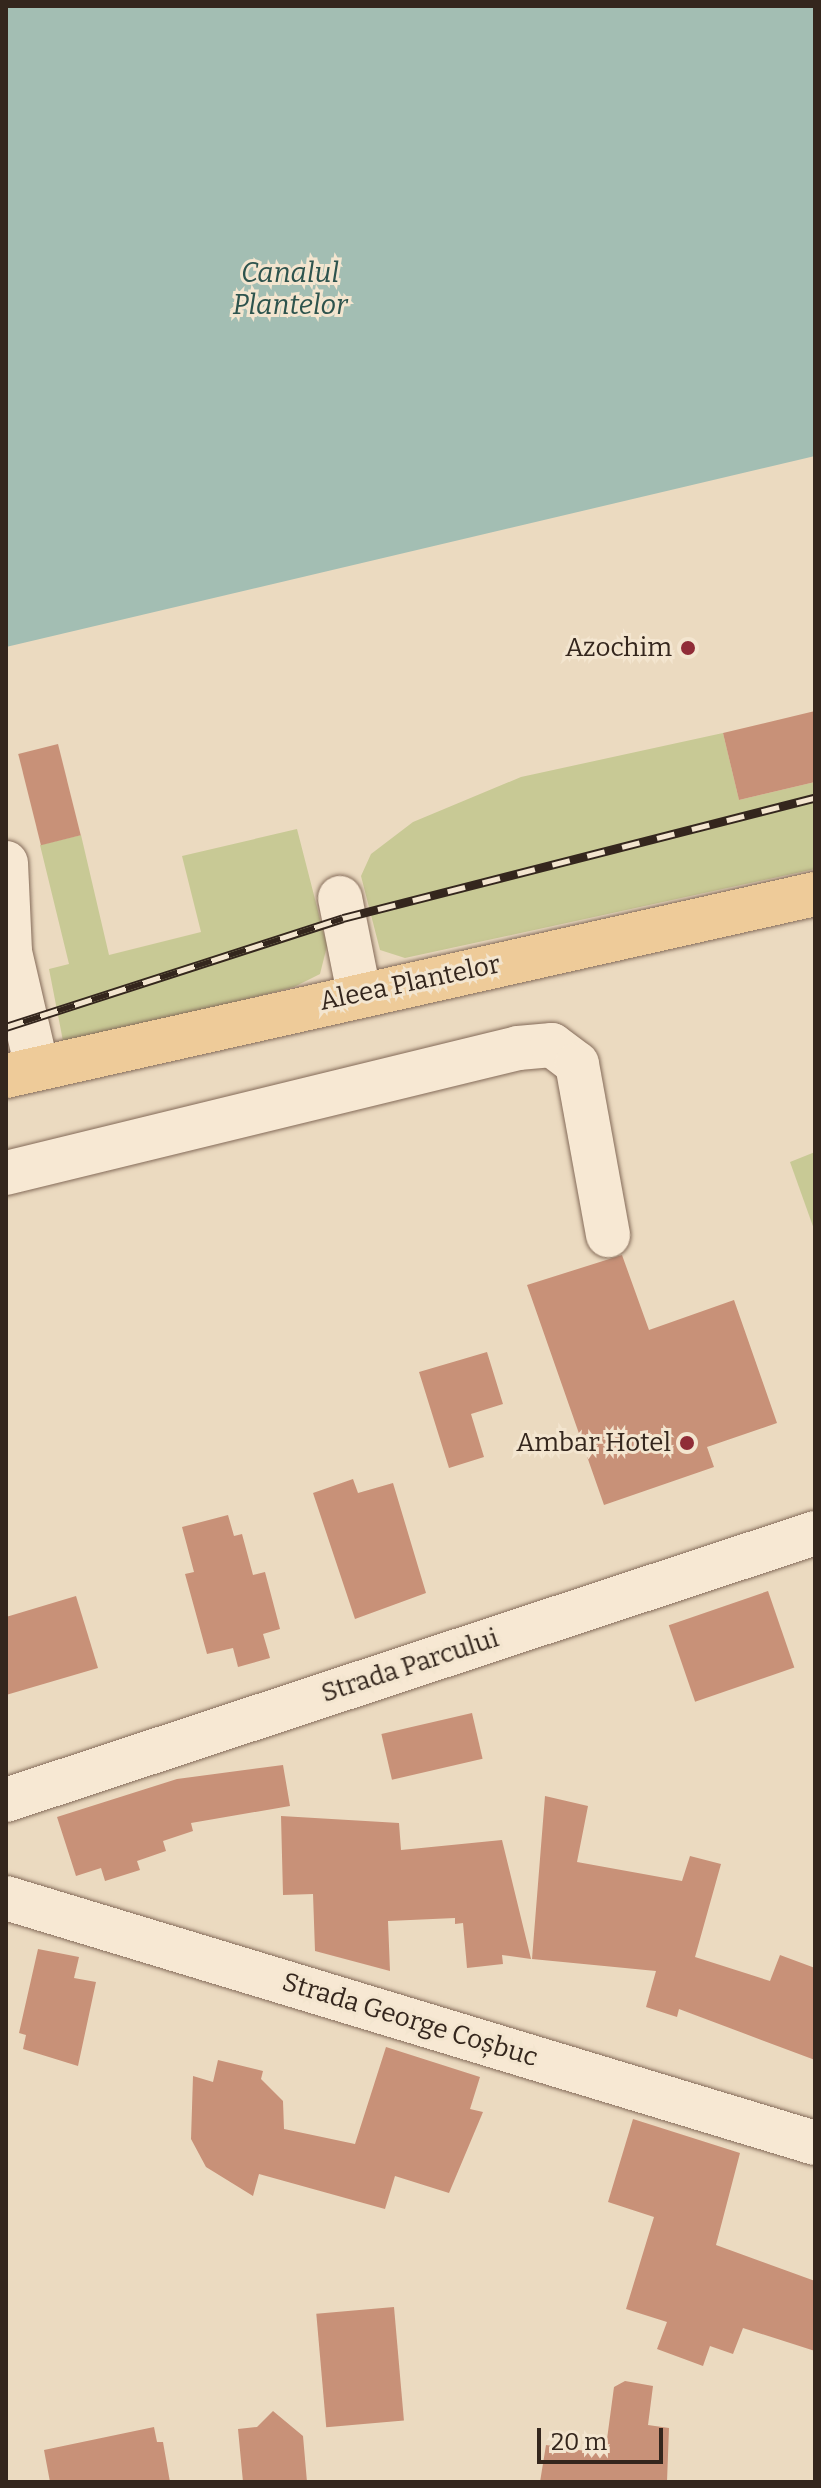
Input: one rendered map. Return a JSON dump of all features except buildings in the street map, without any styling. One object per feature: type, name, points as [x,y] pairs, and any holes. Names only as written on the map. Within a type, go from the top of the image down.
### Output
[{"type":"main road","name":"Aleea Plantelor","points":[[21,1072],[359,993],[815,894]]},
{"type":"street","points":[[7,889],[21,1072]]},
{"type":"street","points":[[340,898],[359,993]]},
{"type":"street","points":[[6,1173],[518,1048],[552,1045],[577,1064],[608,1235]]},
{"type":"street","name":"Strada Parcului","points":[[6,1800],[815,1533]]},
{"type":"street","name":"Strada George Coșbuc","points":[[6,1898],[815,2143]]},
{"type":"green space","points":[[723,733],[739,800],[815,782],[815,869],[405,958],[380,950],[361,876],[371,854],[413,822],[521,777]]},
{"type":"green space","points":[[297,829],[327,946],[320,974],[294,987],[73,1043],[63,1041],[49,969],[69,964],[40,845],[81,835],[109,955],[201,932],[182,856]]},
{"type":"green space","points":[[815,1152],[815,1232],[790,1162]]},
{"type":"water","name":"Canalul Plantelor","points":[[6,6],[815,6],[815,456],[6,647]]},
{"type":"railway","points":[[6,1027],[343,918],[815,798]]},
{"type":"place","name":"Azochim","points":[[688,648]]},
{"type":"place","name":"Ambar Hotel","points":[[687,1443]]}]
